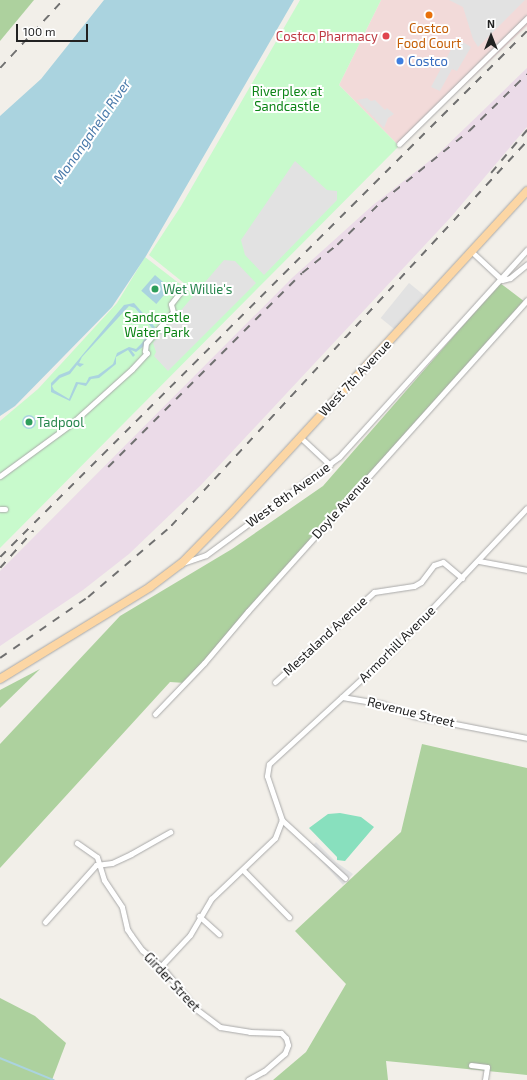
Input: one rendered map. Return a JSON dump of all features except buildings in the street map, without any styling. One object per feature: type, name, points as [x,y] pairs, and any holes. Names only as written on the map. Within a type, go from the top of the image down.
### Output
[{"type":"main road","name":"West 7th Avenue","points":[[181,564],[300,438],[527,191]]},
{"type":"main road","name":"West 8th Avenue","points":[[0,679],[150,587],[181,564]]},
{"type":"street","points":[[399,144],[527,18]]},
{"type":"street","name":"West 8th Avenue","points":[[181,564],[206,555],[330,465],[502,280],[527,250]]},
{"type":"street","points":[[471,251],[502,280],[510,278],[527,264]]},
{"type":"street","points":[[0,476],[71,424],[148,353],[145,350],[146,343],[173,312],[171,304],[182,290]]},
{"type":"street","name":"Doyle Avenue","points":[[154,714],[204,663],[248,611],[527,300]]},
{"type":"street","points":[[300,438],[330,465]]},
{"type":"street","name":"Armorhill Avenue","points":[[282,820],[267,776],[269,764],[393,650],[479,561],[527,508]]},
{"type":"street","points":[[479,561],[527,570]]},
{"type":"street","name":"Mestaland Avenue","points":[[275,682],[374,592],[414,586],[438,562],[448,564],[462,578]]},
{"type":"street","name":"Revenue Street","points":[[342,697],[383,704],[414,716],[527,738]]},
{"type":"street","points":[[161,966],[190,935],[199,916],[211,899],[275,838],[282,820],[345,878]]},
{"type":"street","points":[[45,922],[100,864],[112,863],[170,832]]},
{"type":"street","points":[[77,843],[97,857],[100,864]]},
{"type":"street","name":"Girder Street","points":[[100,864],[107,885],[122,907],[127,929],[142,950],[161,966],[196,1009],[220,1027],[250,1032],[281,1033],[286,1038],[288,1045],[279,1059],[248,1080]]},
{"type":"street","points":[[243,870],[289,917]]},
{"type":"street","points":[[199,916],[219,934]]},
{"type":"street","points":[[471,1065],[487,1067],[485,1080]]},
{"type":"shaded area","points":[[381,0],[527,0],[527,26],[399,146],[339,85]]},
{"type":"shaded area","points":[[449,0],[525,0],[478,47],[473,39],[463,7]]},
{"type":"shaded area","points":[[461,41],[471,47],[457,71],[452,69],[440,91],[431,87],[454,44],[458,46]]},
{"type":"shaded area","points":[[527,68],[527,127],[451,217],[201,485],[129,554],[83,590],[0,646],[0,571],[292,278],[373,205],[437,155]]},
{"type":"shaded area","points":[[367,98],[371,101],[375,100],[385,110],[387,108],[394,114],[388,118],[384,128],[357,100]]},
{"type":"shaded area","points":[[295,161],[327,190],[337,191],[337,200],[264,275],[245,255],[241,240]]},
{"type":"shaded area","points":[[224,260],[235,261],[256,283],[168,371],[154,356],[156,352],[153,343]]},
{"type":"shaded area","points":[[409,283],[424,295],[395,330],[381,318]]},
{"type":"shaded area","points":[[316,842],[336,862],[353,874],[343,885],[310,848]]},
{"type":"green space","points":[[0,0],[34,0],[0,41]]},
{"type":"green space","name":"Sandcastle Water Park","points":[[300,0],[381,0],[339,85],[399,146],[0,548],[0,421],[38,389],[117,303],[145,257],[193,294],[195,292],[149,255],[181,206]]},
{"type":"green space","points":[[500,283],[525,302],[185,683],[170,682],[0,868],[0,744],[120,616],[232,549],[323,486]]},
{"type":"green space","points":[[40,669],[0,708],[0,690]]},
{"type":"green space","points":[[422,744],[527,768],[527,1075],[386,1061],[388,1080],[273,1080],[306,1052],[346,984],[295,931],[401,832]]},
{"type":"green space","points":[[340,813],[361,817],[374,827],[345,861],[337,860],[337,857],[309,828],[328,814]]},
{"type":"green space","points":[[0,998],[35,1016],[66,1043],[52,1080],[0,1080]]},
{"type":"water","name":"Monongahela River","points":[[104,0],[294,0],[146,256],[112,307],[15,406],[0,416],[0,116],[41,79]]},
{"type":"water","name":"Wet Willie's","points":[[155,275],[170,288],[156,304],[141,291]]},
{"type":"water","points":[[134,303],[155,327],[144,346],[136,352],[131,350],[135,355],[133,357],[128,350],[116,357],[116,364],[99,378],[91,379],[86,386],[78,384],[70,401],[51,392],[51,383],[59,375],[69,371],[124,305]],"holes":[[[129,306],[135,308],[152,328],[142,343],[136,349],[129,347],[117,353],[113,364],[98,375],[89,377],[86,383],[76,382],[69,399],[54,390],[52,386],[60,378],[70,374],[77,365],[80,367],[84,364],[79,363],[82,357]]]},
{"type":"water","name":"Tadpool","points":[[26,415],[32,415],[36,419],[36,425],[32,429],[26,429],[22,425],[22,419]]},
{"type":"waterway","points":[[0,1058],[54,1080]]},
{"type":"railway","points":[[0,68],[63,0]]},
{"type":"railway","points":[[0,557],[527,31]]},
{"type":"railway","points":[[108,467],[302,273],[337,245],[381,202],[469,131],[527,74]]},
{"type":"railway","points":[[491,173],[527,130]]},
{"type":"railway","points":[[0,658],[88,597],[171,526],[527,141]]},
{"type":"railway","points":[[0,568],[33,531]]},
{"type":"place","name":"Costco Food Court","points":[[429,15]]},
{"type":"place","name":"Costco Pharmacy","points":[[386,36]]},
{"type":"place","name":"Costco","points":[[400,61]]},
{"type":"place","name":"Wet Willie's","points":[[155,289]]},
{"type":"place","name":"Tadpool","points":[[29,422]]},
{"type":"park label","name":"Riverplex at Sandcastle","points":[[287,100]]}]
